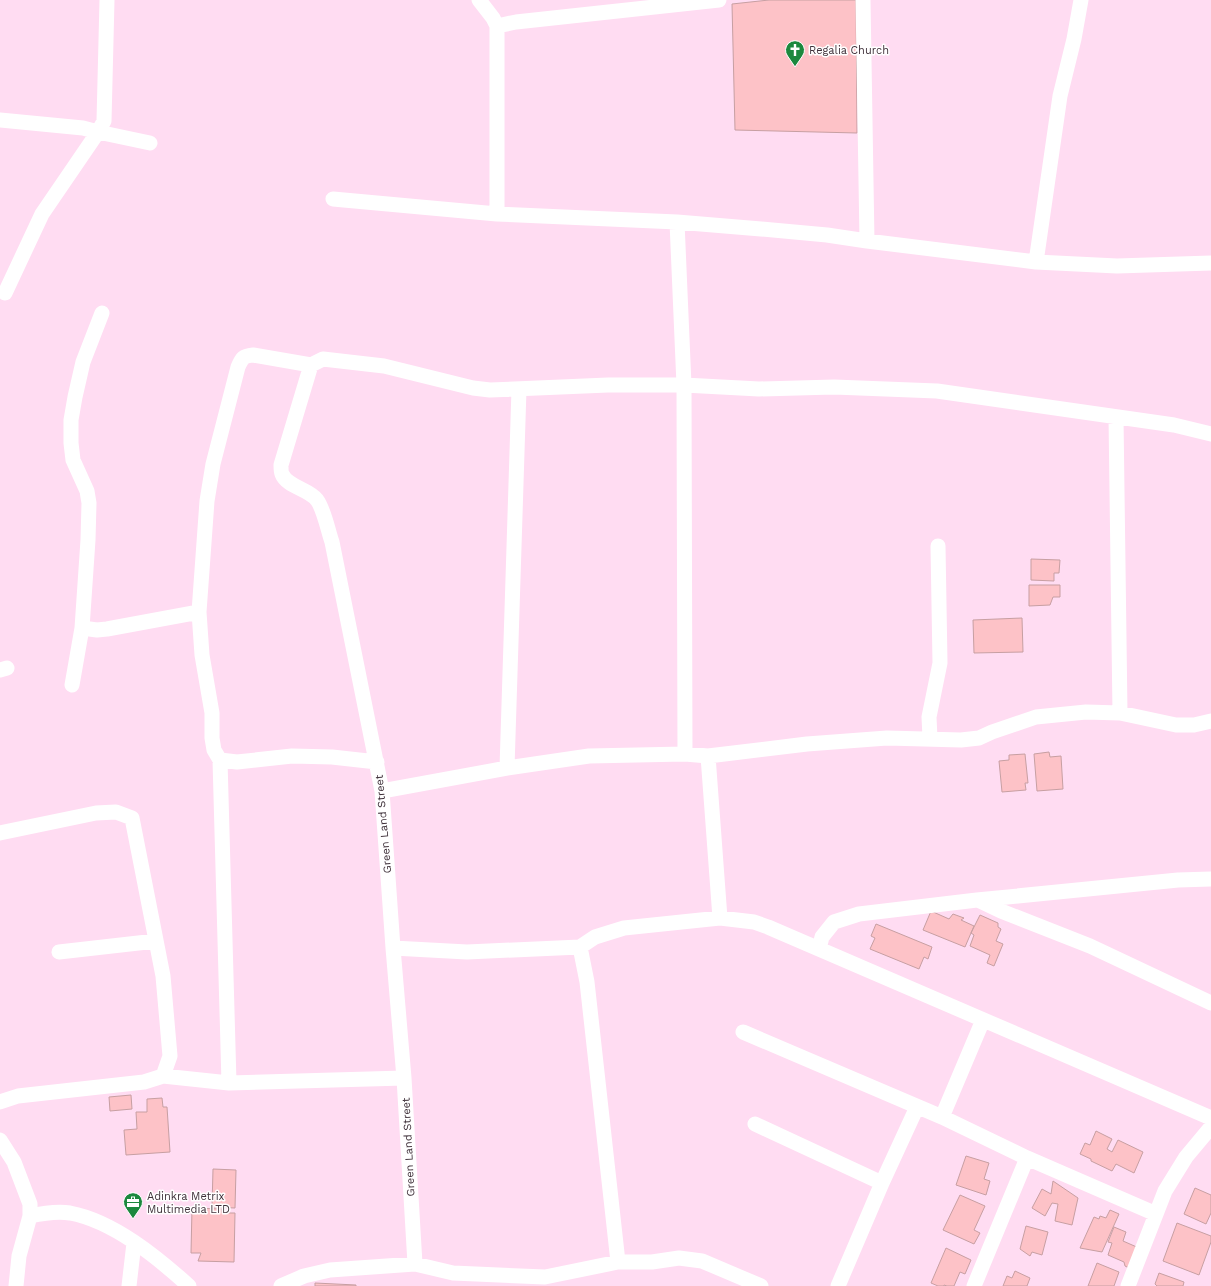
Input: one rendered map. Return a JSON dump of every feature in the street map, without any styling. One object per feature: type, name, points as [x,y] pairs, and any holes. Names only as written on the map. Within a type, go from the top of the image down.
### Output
[{"type":"street","points":[[5,293],[42,214],[104,121],[107,0]]},
{"type":"street","points":[[479,0],[493,18],[497,26],[497,214]]},
{"type":"street","points":[[497,26],[516,22],[719,0]]},
{"type":"street","points":[[863,0],[867,242]]},
{"type":"street","points":[[1036,262],[1060,96],[1074,39],[1081,0]]},
{"type":"street","points":[[0,120],[83,128],[150,143]]},
{"type":"street","points":[[334,199],[497,214],[677,222],[827,235],[867,242],[1036,262],[1117,266],[1211,263]]},
{"type":"street","points":[[677,222],[684,385],[685,754]]},
{"type":"street","points":[[72,685],[82,628],[90,503],[87,491],[73,460],[71,420],[84,362],[102,313]]},
{"type":"street","points":[[229,1083],[220,760],[214,750],[212,738],[212,713],[202,655],[199,612],[208,501],[212,471],[238,367],[242,358],[253,355],[311,365],[323,359],[335,359],[384,366],[473,388],[490,390],[608,384],[684,385],[759,389],[834,387],[937,391],[1174,425],[1211,434]]},
{"type":"street","name":"Green Land Street","points":[[311,365],[281,465],[282,474],[286,480],[312,495],[317,500],[332,542],[382,791],[404,1078],[415,1264]]},
{"type":"street","points":[[507,768],[519,389]]},
{"type":"street","points":[[1116,417],[1120,713]]},
{"type":"street","points":[[930,738],[929,717],[940,663],[938,546]]},
{"type":"street","points":[[82,628],[97,630],[108,629],[199,612]]},
{"type":"street","points":[[382,791],[507,768],[590,756],[685,754],[708,756],[807,744],[886,738],[961,740],[979,738],[1036,717],[1086,712],[1120,713],[1176,725],[1194,725],[1211,721]]},
{"type":"street","points":[[220,760],[237,762],[292,756],[332,757],[377,762]]},
{"type":"street","points":[[708,756],[720,918]]},
{"type":"street","points":[[0,833],[96,813],[116,812],[132,818],[163,976],[170,1056],[164,1076]]},
{"type":"street","points":[[819,949],[822,937],[834,922],[859,914],[977,900],[1170,881],[1211,879]]},
{"type":"street","points":[[977,900],[1090,946],[1211,1003]]},
{"type":"street","points":[[393,948],[467,952],[580,947],[595,937],[624,928],[720,918],[754,922],[1211,1118]]},
{"type":"street","points":[[59,952],[156,941]]},
{"type":"street","points":[[580,947],[587,982],[618,1262]]},
{"type":"street","points":[[942,1117],[983,1020]]},
{"type":"street","points":[[743,1032],[942,1117],[1027,1158],[1156,1214]]},
{"type":"street","points":[[0,1102],[18,1096],[144,1082],[164,1076],[229,1083],[404,1078]]},
{"type":"street","points":[[838,1286],[882,1183],[918,1107]]},
{"type":"street","points":[[755,1124],[882,1183]]},
{"type":"street","points":[[1128,1286],[1165,1191],[1183,1162],[1211,1127]]},
{"type":"street","points":[[0,1140],[14,1162],[23,1182],[30,1204],[30,1216],[19,1256],[16,1286]]},
{"type":"street","points":[[974,1286],[1027,1158]]},
{"type":"street","points":[[30,1216],[50,1212],[70,1213],[103,1224],[167,1266],[189,1286]]},
{"type":"street","points":[[129,1286],[134,1243]]},
{"type":"street","points":[[281,1286],[304,1276],[330,1270],[415,1264],[453,1273],[545,1281],[618,1262],[652,1262],[679,1258],[702,1262],[761,1286]]},
{"type":"building","name":"Regalia Church","points":[[769,0],[856,0],[857,133],[735,130],[732,4]]},
{"type":"building","points":[[1031,559],[1060,560],[1059,573],[1054,573],[1054,581],[1031,580]]},
{"type":"building","points":[[1029,585],[1060,585],[1060,597],[1053,597],[1050,605],[1029,606]]},
{"type":"building","points":[[1022,618],[1023,652],[974,653],[973,620]]},
{"type":"building","points":[[1049,752],[1050,757],[1061,756],[1063,789],[1037,791],[1034,754]]},
{"type":"building","points":[[1025,754],[1028,783],[1025,783],[1026,790],[1002,792],[999,761],[1009,760],[1009,755]]},
{"type":"building","points":[[931,911],[949,919],[953,914],[964,918],[961,920],[974,926],[965,947],[923,930]]},
{"type":"building","points":[[980,915],[998,923],[998,927],[1001,929],[996,941],[1003,944],[994,966],[987,963],[990,955],[970,946],[974,935],[971,933]]},
{"type":"building","points":[[876,924],[932,947],[928,959],[924,957],[919,969],[870,949],[875,938],[871,936]]},
{"type":"building","points":[[131,1095],[132,1109],[110,1111],[109,1097]]},
{"type":"building","points":[[162,1098],[163,1107],[167,1107],[170,1152],[126,1155],[124,1130],[137,1129],[136,1112],[147,1112],[147,1099]]},
{"type":"building","points":[[1096,1131],[1112,1139],[1107,1149],[1112,1152],[1118,1140],[1143,1152],[1134,1173],[1116,1164],[1112,1171],[1080,1154],[1085,1143],[1090,1145]]},
{"type":"building","points":[[966,1156],[989,1163],[984,1179],[990,1181],[986,1195],[956,1185]]},
{"type":"building","points":[[213,1169],[236,1170],[235,1208],[212,1207]]},
{"type":"building","points":[[1053,1181],[1078,1198],[1072,1225],[1055,1221],[1058,1204],[1052,1203],[1045,1216],[1032,1208],[1042,1189],[1051,1194]]},
{"type":"building","points":[[1195,1188],[1211,1195],[1211,1213],[1206,1224],[1184,1214]]},
{"type":"building","points":[[960,1195],[985,1206],[974,1230],[980,1233],[974,1244],[943,1230]]},
{"type":"building","points":[[192,1208],[222,1209],[222,1213],[235,1213],[234,1262],[198,1261],[201,1253],[191,1253]]},
{"type":"building","points":[[1110,1210],[1119,1214],[1102,1252],[1080,1248],[1094,1217],[1099,1219],[1100,1216],[1106,1218]]},
{"type":"building","points":[[1177,1223],[1211,1236],[1211,1242],[1199,1275],[1163,1261]]},
{"type":"building","points":[[1026,1226],[1048,1232],[1042,1255],[1032,1252],[1030,1256],[1020,1249]]},
{"type":"building","points":[[1114,1227],[1126,1232],[1123,1241],[1139,1248],[1131,1269],[1125,1266],[1124,1262],[1108,1255],[1112,1243],[1108,1242]]},
{"type":"building","points":[[946,1248],[971,1260],[965,1274],[960,1272],[954,1286],[938,1286],[931,1283]]},
{"type":"building","points":[[1097,1263],[1119,1272],[1114,1286],[1088,1286]]},
{"type":"building","points":[[1015,1271],[1030,1278],[1027,1286],[1003,1286],[1007,1276],[1012,1278]]},
{"type":"building","points":[[1159,1273],[1184,1282],[1183,1286],[1157,1286],[1155,1284]]},
{"type":"building","points":[[315,1283],[356,1285],[356,1286],[315,1286]]},
{"type":"place","name":"Regalia Church","points":[[795,67]]},
{"type":"place","name":"Adinkra Metrix Multimedia LTD","points":[[133,1219]]}]
